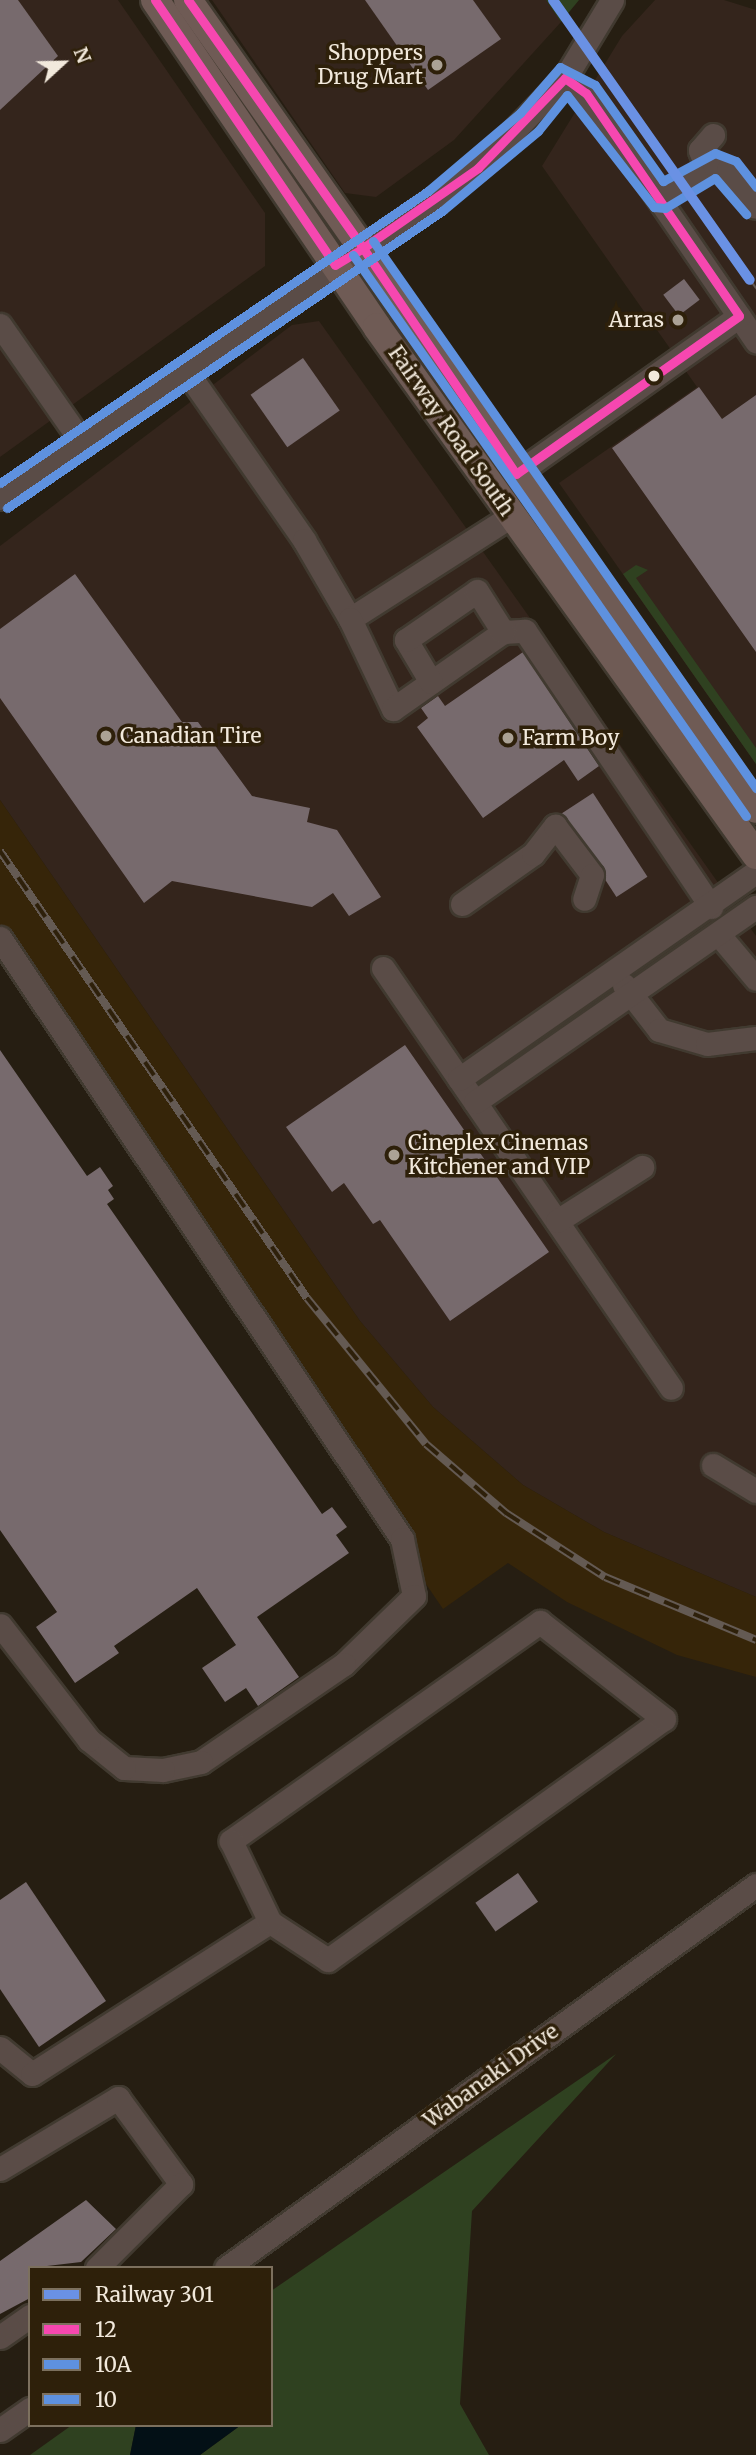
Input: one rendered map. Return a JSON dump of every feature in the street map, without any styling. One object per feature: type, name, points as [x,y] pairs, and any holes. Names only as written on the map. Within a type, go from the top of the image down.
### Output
[{"type":"main road","name":"Fairway Road South","points":[[155,0],[335,265],[511,516],[756,855]]},
{"type":"main road","name":"Fairway Road South","points":[[188,0],[363,248],[516,474],[756,809]]},
{"type":"street","points":[[0,498],[187,372],[335,265],[478,168],[565,78],[612,0]]},
{"type":"street","points":[[565,78],[586,93],[660,197],[756,341]]},
{"type":"street","points":[[706,166],[700,150],[713,135]]},
{"type":"street","points":[[660,197],[706,166],[728,170],[756,207]]},
{"type":"street","points":[[516,474],[739,316]]},
{"type":"street","points":[[0,325],[83,443]]},
{"type":"street","points":[[187,372],[304,540],[350,619],[393,709],[503,632],[525,631],[711,907]]},
{"type":"street","points":[[350,619],[511,516]]},
{"type":"street","points":[[431,682],[406,639],[477,591],[503,632]]},
{"type":"street","points":[[459,900],[533,855],[545,834],[560,828],[588,867],[593,886],[584,899]]},
{"type":"street","points":[[459,1079],[616,974],[756,872]]},
{"type":"street","points":[[475,1102],[756,907]]},
{"type":"street","points":[[719,934],[756,979]]},
{"type":"street","points":[[0,937],[402,1539],[414,1596],[344,1664],[201,1762],[163,1770],[124,1768],[89,1740],[0,1625]]},
{"type":"street","points":[[383,968],[671,1388]]},
{"type":"street","points":[[616,974],[659,1030],[707,1044],[756,1038]]},
{"type":"street","points":[[557,1222],[642,1167]]},
{"type":"street","points":[[713,1465],[756,1491]]},
{"type":"street","points":[[540,1622],[664,1719],[328,1960],[270,1922],[231,1841],[540,1622]]},
{"type":"street","name":"Wabanaki Drive","points":[[229,2266],[756,1885]]},
{"type":"street","points":[[0,2048],[32,2074],[270,1922]]},
{"type":"street","points":[[0,2169],[118,2098],[181,2184],[99,2266]]},
{"type":"street","points":[[0,2337],[28,2317]]},
{"type":"street","points":[[0,2430],[28,2410]]},
{"type":"shaded area","points":[[0,0],[118,0],[265,213],[265,266],[0,457]]},
{"type":"shaded area","points":[[212,0],[546,0],[561,22],[454,140],[376,197],[345,193]]},
{"type":"shaded area","points":[[655,0],[724,0],[756,10],[756,764],[559,483],[697,387],[542,166],[622,36]]},
{"type":"shaded area","points":[[319,321],[756,936],[756,1597],[604,1532],[523,1485],[433,1407],[360,1321],[0,800],[0,546],[292,325]]},
{"type":"shaded area","points":[[0,800],[360,1321],[433,1407],[523,1485],[604,1532],[756,1597],[756,1677],[677,1655],[567,1602],[508,1563],[443,1609],[0,958]]},
{"type":"shaded area","points":[[136,2427],[238,2427],[200,2455],[130,2455]]},
{"type":"green space","points":[[546,0],[579,0],[561,22]]},
{"type":"green space","points":[[636,565],[648,570],[636,578],[756,748],[756,764],[623,574]]},
{"type":"green space","points":[[616,2054],[472,2211],[460,2404],[489,2455],[200,2455],[238,2427],[273,2427],[273,2290]]},
{"type":"green space","points":[[69,2427],[136,2427],[130,2455],[30,2455]]},
{"type":"building","points":[[0,0],[18,0],[58,56],[0,110]]},
{"type":"building","name":"Shoppers Drug Mart","points":[[365,0],[473,0],[501,39],[428,90]]},
{"type":"building","points":[[684,279],[700,300],[679,315],[663,295]]},
{"type":"building","points":[[303,358],[340,410],[287,447],[251,395]]},
{"type":"building","points":[[699,387],[722,419],[756,395],[756,652],[612,448]]},
{"type":"building","points":[[75,574],[182,722],[198,722],[252,796],[310,808],[307,822],[337,830],[381,897],[349,916],[333,893],[312,907],[172,881],[144,903],[0,698],[0,629]]},
{"type":"building","points":[[523,652],[599,766],[578,781],[564,760],[483,818],[417,727],[428,718],[421,708],[438,696],[445,706]]},
{"type":"building","points":[[593,793],[647,877],[616,897],[562,813]]},
{"type":"building","name":"Cineplex Cinemas Kitchener and VIP","points":[[405,1045],[549,1252],[450,1321],[380,1220],[373,1224],[344,1183],[332,1192],[286,1127]]},
{"type":"building","points":[[0,1050],[87,1176],[100,1167],[113,1186],[108,1190],[114,1199],[107,1204],[322,1514],[332,1507],[347,1527],[336,1535],[349,1553],[257,1617],[299,1677],[258,1706],[246,1688],[225,1702],[202,1668],[236,1645],[197,1588],[114,1646],[119,1653],[75,1683],[36,1627],[57,1612],[0,1530]]},
{"type":"building","points":[[518,1873],[538,1902],[495,1931],[475,1903]]},
{"type":"building","points":[[26,1882],[106,2001],[39,2047],[0,1989],[0,1900]]},
{"type":"building","points":[[86,2200],[116,2229],[81,2262],[28,2266],[28,2299],[0,2314],[0,2261]]},
{"type":"tram line","points":[[750,280],[756,288]]},
{"type":"railway","points":[[0,851],[307,1298],[426,1444],[506,1513],[605,1577],[756,1640]]},
{"type":"rail line","name":"301","points":[[553,0],[750,280]]},
{"type":"transit line","name":"12","points":[[155,0],[335,265],[363,248]]},
{"type":"transit line","name":"12","points":[[188,0],[363,248]]},
{"type":"transit line","name":"10","points":[[0,483],[428,191],[520,113],[560,67],[595,85],[663,181],[715,153],[736,161],[756,187]]},
{"type":"transit line","name":"12","points":[[565,78],[586,93],[739,316],[516,474],[363,248],[478,168],[565,78]]},
{"type":"transit line","name":"10A","points":[[7,508],[442,211],[538,131],[567,95],[654,207],[665,208],[715,178],[746,214]]},
{"type":"transit line","name":"10","points":[[373,241],[756,788]]},
{"type":"transit line","name":"10A","points":[[353,255],[746,816]]},
{"type":"place","name":"Shoppers Drug Mart","points":[[437,65]]},
{"type":"place","name":"Arras","points":[[678,320]]},
{"type":"place","name":"Canadian Tire","points":[[106,736]]},
{"type":"place","name":"Farm Boy","points":[[508,738]]},
{"type":"place","name":"Cineplex Cinemas Kitchener and VIP","points":[[394,1155]]}]
